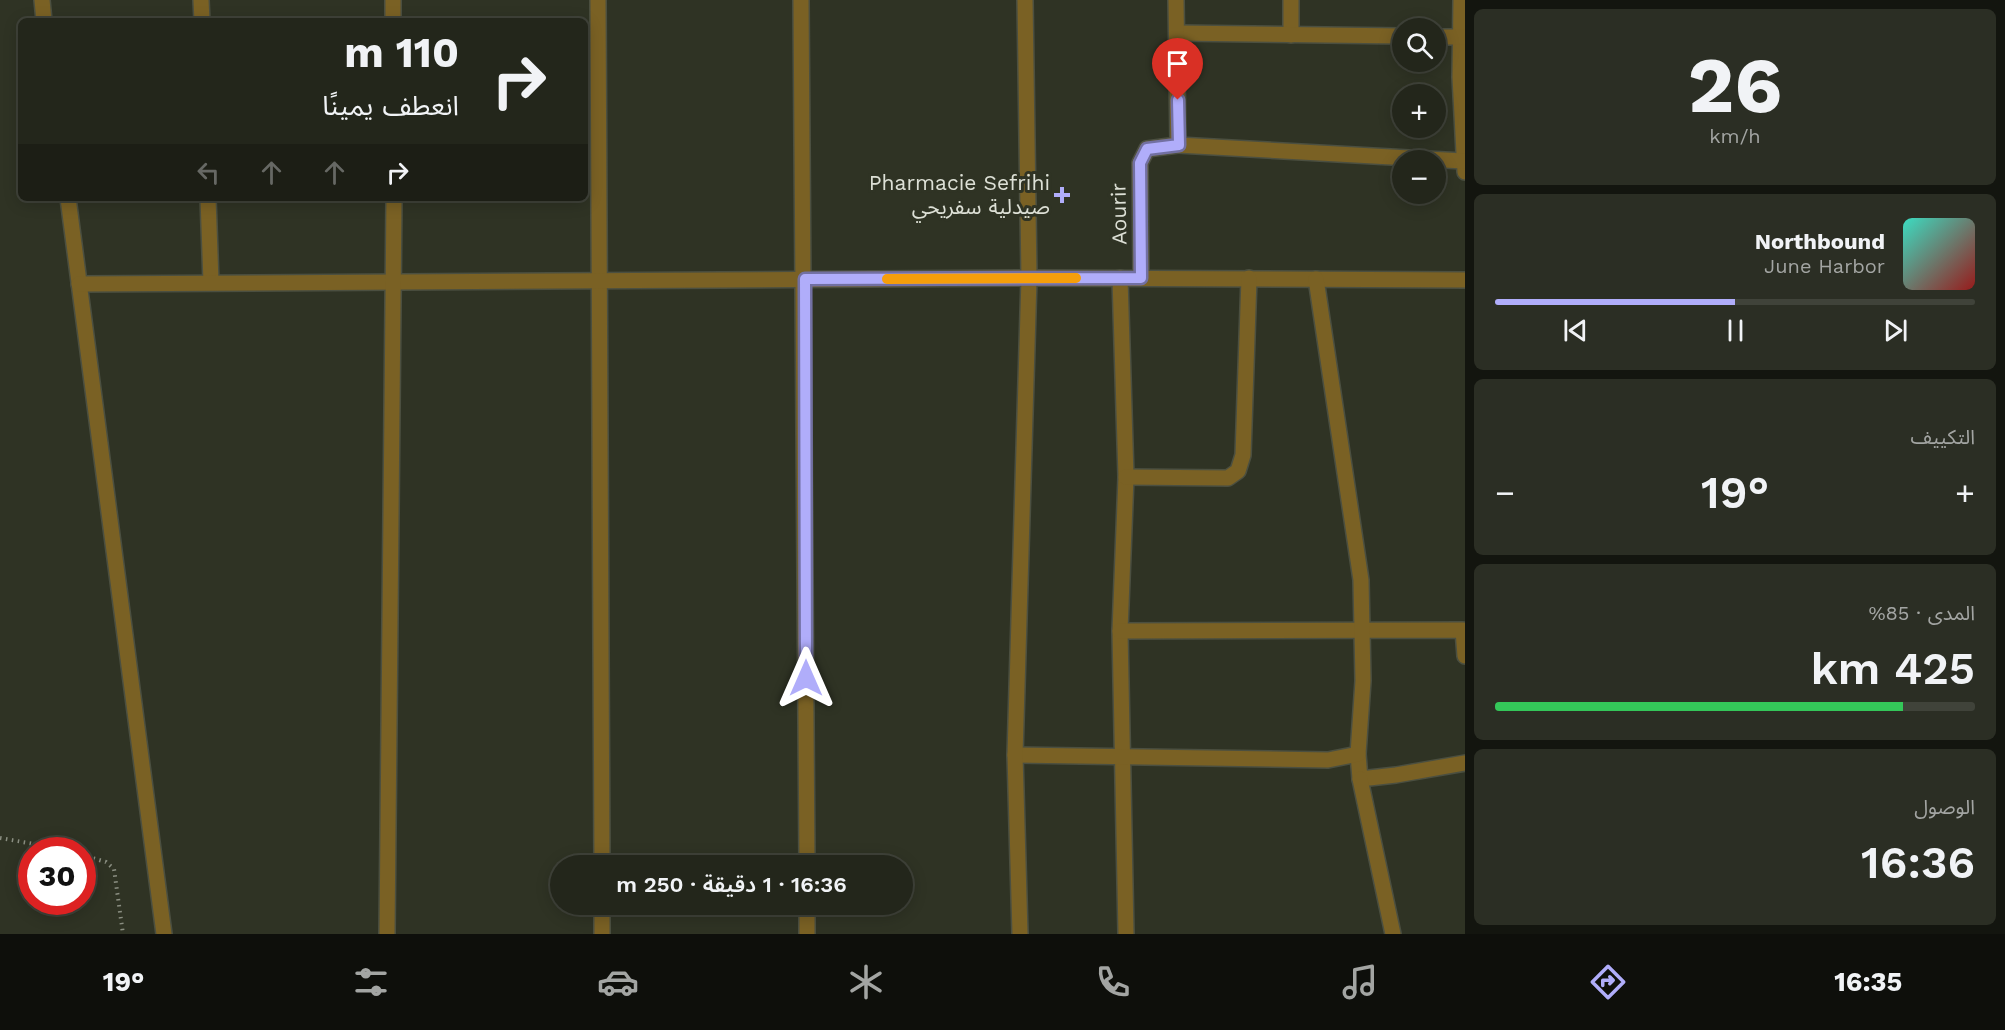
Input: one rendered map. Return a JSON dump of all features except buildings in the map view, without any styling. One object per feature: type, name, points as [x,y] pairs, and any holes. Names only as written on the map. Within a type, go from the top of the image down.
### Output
[{"type":"street","points":[[42,0],[45,18]]},
{"type":"street","points":[[201,0],[202,18]]},
{"type":"street","points":[[393,0],[393,18]]},
{"type":"street","points":[[598,0],[602,855]]},
{"type":"street","points":[[801,0],[805,279],[807,855]]},
{"type":"street","points":[[1020,934],[1015,755],[1029,278],[1025,0]]},
{"type":"street","points":[[1176,0],[1179,145],[1464,167],[1460,77],[1461,0]]},
{"type":"street","points":[[1291,0],[1291,35]]},
{"type":"street","points":[[1177,33],[1392,36]]},
{"type":"street","points":[[1446,37],[1462,37]]},
{"type":"street","name":"Aourir","points":[[1141,278],[1140,163],[1147,149],[1179,145]]},
{"type":"street","points":[[68,201],[164,934]]},
{"type":"street","points":[[208,201],[211,282]]},
{"type":"street","points":[[387,934],[394,201]]},
{"type":"street","points":[[79,284],[394,280],[1029,278],[1465,280]]},
{"type":"street","points":[[1120,278],[1126,477],[1120,631],[1126,934]]},
{"type":"street","points":[[1126,477],[1228,478],[1238,471],[1243,455],[1249,278]]},
{"type":"street","points":[[1316,279],[1361,580],[1363,681],[1358,754],[1360,779],[1393,934]]},
{"type":"street","points":[[1120,631],[1464,628],[1465,656]]},
{"type":"street","points":[[1015,755],[1328,760],[1358,754]]},
{"type":"street","points":[[1360,779],[1396,776],[1465,763]]},
{"type":"street","points":[[602,915],[602,934]]},
{"type":"street","points":[[807,915],[807,934]]},
{"type":"path","points":[[0,838],[18,841]]},
{"type":"path","points":[[96,859],[106,862],[114,869],[123,934]]},
{"type":"slow traffic","points":[[887,279],[1076,278]]},
{"type":"place","name":"Pharmacie Sefrihi صيدلية سفريحي","points":[[1062,195]]},
{"type":"route","points":[[806,678],[805,279],[1141,278],[1140,163],[1147,149],[1179,145],[1178,100]]}]
